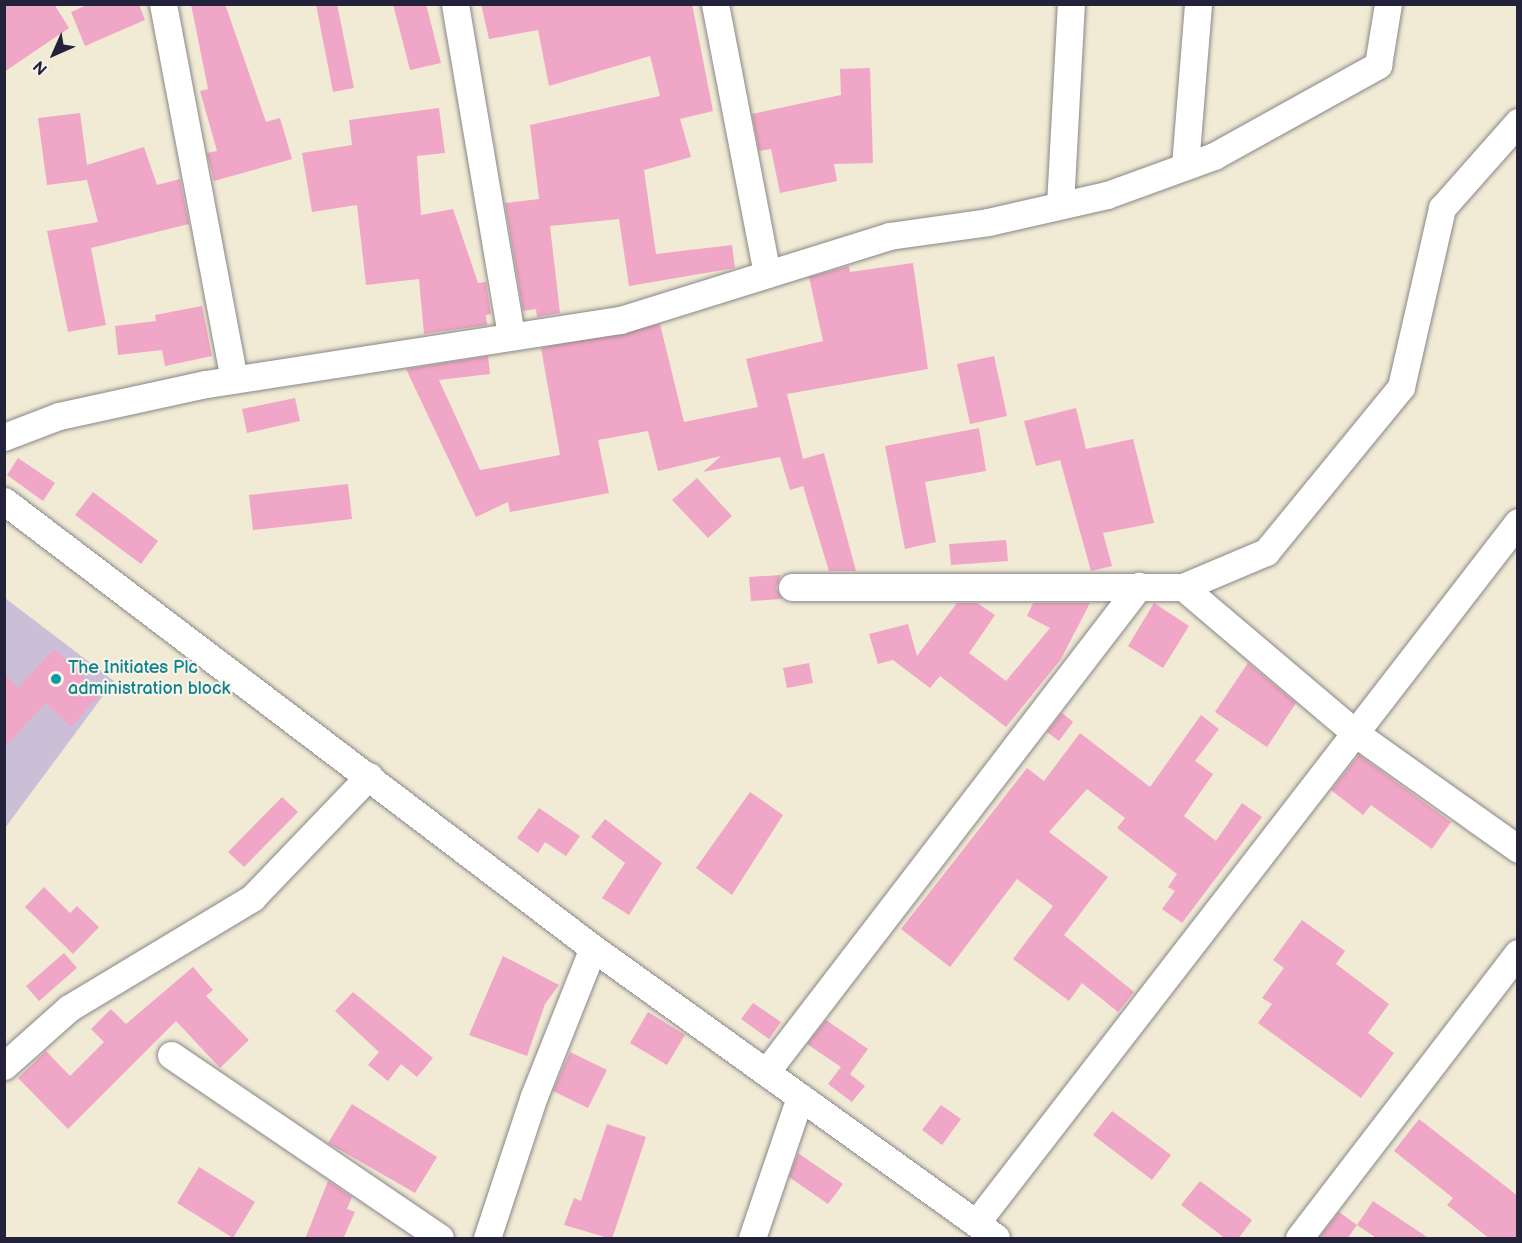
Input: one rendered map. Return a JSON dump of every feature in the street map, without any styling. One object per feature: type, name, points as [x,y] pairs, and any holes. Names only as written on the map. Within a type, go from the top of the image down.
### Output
[{"type":"street","points":[[163,4],[234,379]]},
{"type":"street","points":[[455,4],[511,336]]},
{"type":"street","points":[[716,4],[767,274]]},
{"type":"street","points":[[1060,206],[1071,4]]},
{"type":"street","points":[[1185,166],[1198,4]]},
{"type":"street","points":[[4,436],[58,416],[234,379],[620,320],[889,236],[1060,206],[1214,156],[1378,65],[1388,4]]},
{"type":"street","points":[[792,587],[1183,587],[1266,552],[1401,387],[1442,208],[1518,122]]},
{"type":"street","points":[[7,510],[369,776],[593,948],[986,1231],[1355,733],[1518,522]]},
{"type":"street","points":[[766,1072],[1139,586]]},
{"type":"street","points":[[1183,587],[1355,733],[1518,849]]},
{"type":"street","points":[[4,1066],[69,1008],[252,898],[369,776]]},
{"type":"street","points":[[487,1239],[534,1096],[593,948]]},
{"type":"street","points":[[1299,1239],[1518,952]]},
{"type":"street","points":[[171,1055],[440,1239]]},
{"type":"street","points":[[752,1239],[800,1097]]},
{"type":"shaded area","points":[[5,598],[114,681],[5,828]]},
{"type":"building","points":[[4,4],[54,4],[69,28],[4,72]]},
{"type":"building","points":[[89,4],[139,4],[145,20],[85,46],[71,12]]},
{"type":"building","points":[[191,4],[225,4],[266,122],[280,118],[292,159],[214,181],[207,153],[217,151],[200,91],[208,89]]},
{"type":"building","points":[[316,4],[337,4],[354,88],[333,92]]},
{"type":"building","points":[[393,4],[426,4],[441,63],[410,70]]},
{"type":"building","points":[[481,4],[692,4],[713,111],[680,119],[691,157],[644,170],[656,254],[732,245],[735,268],[629,286],[619,219],[550,226],[560,313],[537,317],[536,309],[523,311],[505,203],[539,199],[530,125],[660,96],[650,56],[549,86],[538,30],[489,39]]},
{"type":"building","points":[[870,68],[873,163],[834,164],[837,181],[780,193],[771,149],[759,151],[752,114],[841,95],[840,69]]},
{"type":"building","points":[[439,108],[445,153],[417,156],[421,215],[453,209],[478,283],[486,282],[491,314],[486,315],[487,325],[424,334],[419,279],[366,285],[357,205],[312,212],[302,153],[352,145],[349,120]]},
{"type":"building","points":[[80,113],[87,165],[144,147],[157,185],[180,179],[189,224],[91,248],[106,325],[68,332],[47,231],[98,222],[87,180],[47,185],[38,118]]},
{"type":"building","points":[[913,263],[928,369],[787,394],[803,459],[824,453],[856,571],[829,571],[803,486],[790,490],[780,457],[703,472],[721,456],[658,471],[648,431],[598,440],[609,493],[510,512],[508,502],[476,517],[406,369],[488,356],[490,374],[439,380],[480,470],[560,455],[541,348],[660,324],[684,422],[758,407],[746,359],[823,341],[809,277],[849,266],[850,272]]},
{"type":"building","points":[[202,306],[212,356],[165,366],[162,350],[118,355],[115,326],[156,321],[155,315]]},
{"type":"building","points":[[994,356],[1007,416],[970,424],[957,364]]},
{"type":"building","points":[[295,398],[300,421],[247,433],[242,409]]},
{"type":"building","points":[[1076,408],[1086,449],[1133,439],[1154,523],[1103,533],[1112,566],[1091,571],[1060,460],[1036,466],[1024,421]]},
{"type":"building","points":[[979,428],[986,471],[925,482],[936,542],[905,549],[885,446]]},
{"type":"building","points":[[18,458],[55,483],[43,501],[7,475]]},
{"type":"building","points":[[697,478],[732,516],[708,538],[672,500]]},
{"type":"building","points":[[348,484],[352,519],[253,530],[249,495]]},
{"type":"building","points":[[93,492],[158,541],[141,564],[75,515]]},
{"type":"building","points":[[1006,540],[1008,561],[951,565],[949,544]]},
{"type":"building","points":[[781,575],[776,588],[782,599],[751,601],[749,577]]},
{"type":"building","points":[[957,603],[977,603],[995,615],[969,653],[1006,681],[1050,628],[1027,616],[1033,603],[1090,603],[1061,659],[1006,727],[940,676],[930,688],[893,660],[878,664],[869,634],[908,624],[917,656]]},
{"type":"building","points":[[1154,603],[1189,626],[1163,668],[1128,646]]},
{"type":"building","name":"The Initiates Plc administration block","points":[[54,649],[101,693],[71,727],[46,703],[4,747],[4,674],[18,688]]},
{"type":"building","points":[[809,663],[813,683],[787,688],[783,668]]},
{"type":"building","points":[[1248,663],[1296,703],[1267,747],[1215,712]]},
{"type":"building","points":[[1062,713],[1073,722],[1059,741],[1047,732]]},
{"type":"building","points":[[1201,715],[1219,729],[1195,761],[1213,774],[1184,816],[1216,841],[1242,803],[1262,817],[1182,923],[1162,909],[1175,891],[1168,887],[1177,874],[1117,828],[1125,818],[1087,789],[1049,832],[1108,877],[1064,935],[1134,992],[1118,1012],[1082,983],[1069,1001],[1013,959],[1053,906],[1017,879],[950,967],[901,929],[1027,768],[1044,781],[1080,733],[1150,787]]},
{"type":"building","points":[[1359,755],[1451,822],[1432,849],[1371,805],[1363,815],[1331,790]]},
{"type":"building","points":[[750,792],[783,815],[732,895],[696,868]]},
{"type":"building","points":[[282,797],[298,812],[244,867],[228,852]]},
{"type":"building","points":[[539,808],[580,836],[566,856],[545,842],[538,853],[517,838]]},
{"type":"building","points":[[605,819],[662,863],[629,915],[602,898],[625,863],[591,837]]},
{"type":"building","points":[[44,887],[70,913],[77,906],[99,927],[73,954],[25,907]]},
{"type":"building","points":[[1302,920],[1345,951],[1336,964],[1389,1004],[1368,1033],[1394,1053],[1361,1098],[1258,1023],[1272,1004],[1262,998],[1284,968],[1273,960]]},
{"type":"building","points":[[64,953],[77,968],[39,1001],[26,986]]},
{"type":"building","points":[[503,956],[559,985],[545,1004],[527,1056],[469,1035]]},
{"type":"building","points":[[193,967],[213,990],[206,996],[249,1040],[220,1068],[176,1021],[68,1129],[18,1078],[46,1051],[70,1076],[104,1042],[91,1029],[111,1009],[126,1024]]},
{"type":"building","points":[[353,992],[433,1058],[417,1077],[401,1064],[388,1081],[368,1065],[379,1052],[335,1011]]},
{"type":"building","points":[[753,1003],[781,1022],[769,1039],[741,1019]]},
{"type":"building","points":[[648,1012],[685,1035],[667,1065],[630,1043]]},
{"type":"building","points":[[826,1020],[868,1049],[850,1074],[865,1086],[852,1102],[828,1084],[841,1067],[807,1044]]},
{"type":"building","points":[[570,1052],[607,1070],[588,1108],[553,1091]]},
{"type":"building","points":[[352,1104],[437,1157],[415,1193],[328,1143]]},
{"type":"building","points":[[941,1105],[961,1119],[942,1145],[922,1130]]},
{"type":"building","points":[[1112,1111],[1171,1155],[1152,1180],[1093,1135]]},
{"type":"building","points":[[1419,1119],[1518,1196],[1518,1239],[1490,1239],[1447,1205],[1453,1198],[1394,1151]]},
{"type":"building","points":[[607,1124],[646,1137],[612,1239],[564,1225],[574,1198],[581,1201]]},
{"type":"building","points":[[798,1153],[843,1184],[828,1204],[789,1177]]},
{"type":"building","points":[[199,1167],[255,1202],[233,1238],[177,1203]]},
{"type":"building","points":[[328,1181],[352,1197],[347,1209],[355,1212],[343,1239],[305,1239]]},
{"type":"building","points":[[1200,1181],[1252,1220],[1238,1239],[1226,1239],[1181,1205]]},
{"type":"building","points":[[1373,1201],[1430,1239],[1378,1239],[1357,1225]]},
{"type":"building","points":[[1339,1212],[1357,1225],[1347,1239],[1318,1239]]},
{"type":"place","name":"The Initiates Plc administration block","points":[[56,679]]}]
